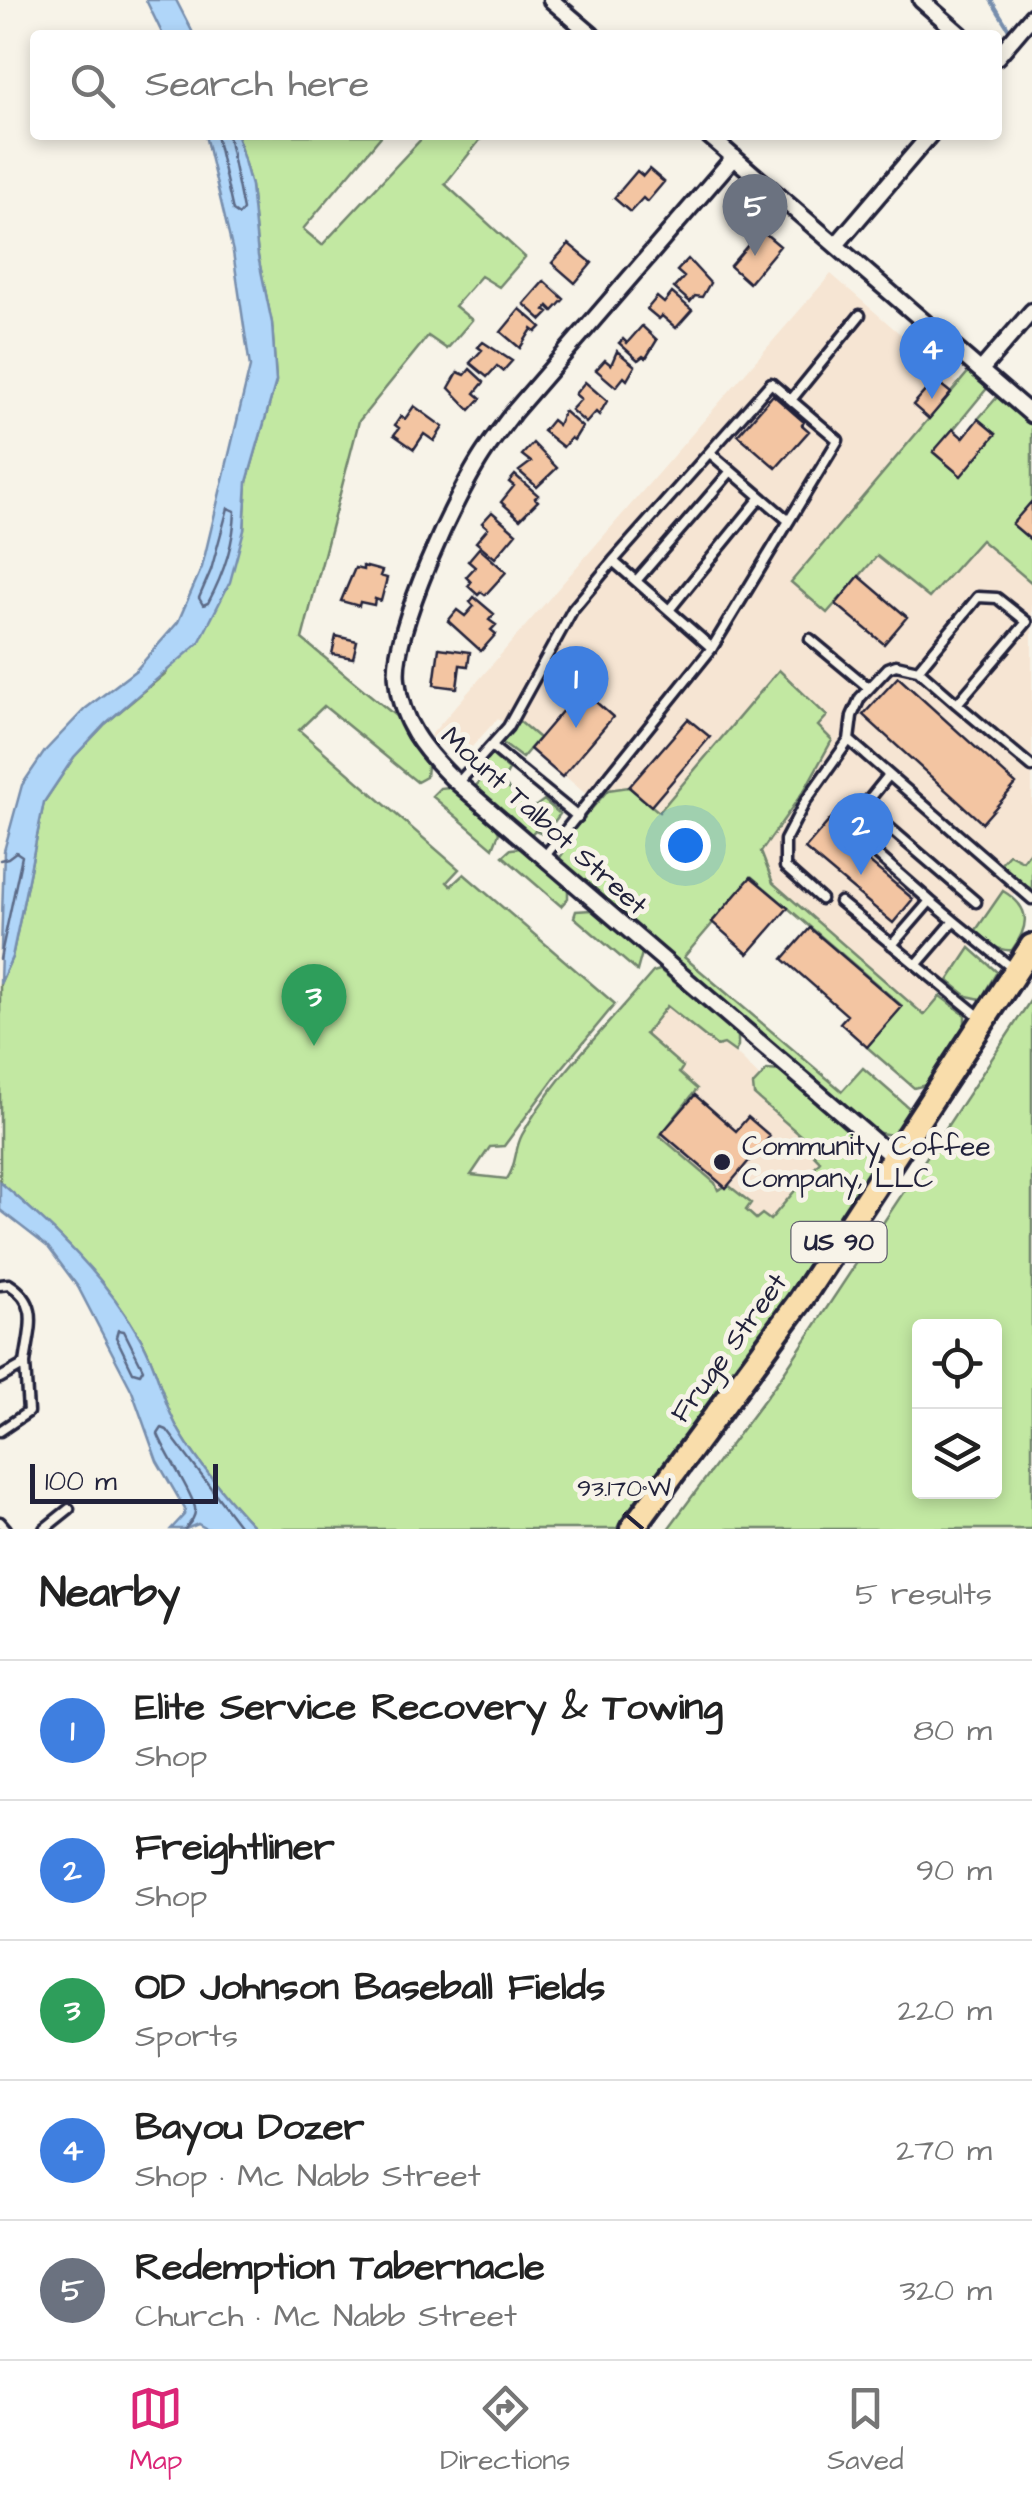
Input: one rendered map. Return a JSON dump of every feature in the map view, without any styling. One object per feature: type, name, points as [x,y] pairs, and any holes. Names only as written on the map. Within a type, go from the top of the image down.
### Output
[{"type":"main road","name":"Fruge Street","points":[[632,1529],[760,1359],[1032,946]]},
{"type":"street","points":[[551,0],[586,30]]},
{"type":"street","points":[[920,0],[956,30]]},
{"type":"street","points":[[1002,50],[1032,16]]},
{"type":"street","points":[[714,140],[1032,415]]},
{"type":"street","points":[[836,244],[926,140]]},
{"type":"street","name":"Mount Talbot Street","points":[[734,157],[513,413],[484,452],[460,496],[401,640],[396,677],[404,716],[422,749],[894,1158]]},
{"type":"street","points":[[981,370],[1032,311]]},
{"type":"lane","points":[[791,400],[860,315]]},
{"type":"lane","points":[[458,783],[508,727],[574,610],[771,383],[838,440],[712,648],[544,857]]},
{"type":"lane","points":[[710,452],[789,521]]},
{"type":"lane","points":[[636,581],[731,471]]},
{"type":"lane","points":[[669,610],[760,497]]},
{"type":"lane","points":[[614,561],[712,648]]},
{"type":"lane","points":[[918,670],[978,597],[997,598],[1027,622],[957,704]]},
{"type":"lane","points":[[810,638],[870,688]]},
{"type":"lane","points":[[820,899],[786,866],[785,840],[805,802],[849,740],[852,716],[860,698],[888,668],[896,664],[918,670],[1032,767]]},
{"type":"lane","points":[[849,740],[1032,900]]},
{"type":"lane","points":[[491,746],[578,817]]},
{"type":"lane","points":[[889,775],[864,806],[976,902]]},
{"type":"lane","points":[[872,850],[1016,971]]},
{"type":"lane","points":[[892,944],[930,901]]},
{"type":"lane","points":[[840,902],[984,1020]]},
{"type":"lane","points":[[917,964],[954,922]]},
{"type":"lane","points":[[0,1285],[8,1284],[25,1294],[32,1308],[25,1364],[28,1412],[0,1430]]},
{"type":"lane","points":[[0,1378],[25,1364]]},
{"type":"lane","points":[[44,1529],[69,1509]]},
{"type":"lane","points":[[0,1522],[6,1529]]},
{"type":"shaded area","points":[[831,274],[958,384],[791,582],[876,555],[981,540],[1032,583],[1032,849],[1023,861],[1001,864],[1021,884],[1013,896],[1004,891],[976,930],[981,934],[924,1016],[773,883],[766,870],[761,852],[821,763],[828,734],[818,726],[826,717],[780,670],[659,812],[629,787],[608,790],[596,803],[498,718],[471,748],[453,755],[430,736]]},
{"type":"shaded area","points":[[667,1006],[717,1046],[724,1043],[735,1052],[759,1076],[753,1085],[754,1095],[816,1149],[820,1161],[770,1220],[765,1215],[757,1219],[723,1190],[719,1191],[715,1183],[660,1136],[678,1073],[683,1068],[645,1034]]},
{"type":"green space","points":[[238,140],[378,140],[303,229],[322,245],[420,140],[480,140],[445,184],[525,257],[499,287],[481,276],[455,306],[472,320],[447,349],[428,336],[359,421],[302,639],[397,717],[427,765],[426,777],[417,782],[324,706],[299,730],[459,869],[447,882],[451,886],[464,874],[615,1004],[504,1146],[490,1147],[471,1175],[507,1179],[522,1135],[547,1096],[653,972],[660,970],[738,1036],[735,1052],[724,1044],[717,1046],[667,1006],[645,1034],[683,1067],[679,1073],[697,1089],[660,1136],[715,1183],[718,1190],[728,1185],[751,1203],[746,1210],[756,1219],[762,1214],[770,1220],[820,1161],[814,1155],[815,1148],[754,1095],[753,1085],[767,1070],[782,1071],[873,1153],[875,1162],[870,1172],[778,1309],[616,1529],[256,1529],[188,1446],[147,1350],[112,1296],[60,1237],[0,1182],[0,984],[12,957],[44,802],[74,757],[105,724],[166,673],[244,530],[247,482],[276,381],[272,324],[258,256],[251,186]]},
{"type":"green space","points":[[970,370],[989,386],[934,453],[960,475],[996,434],[978,419],[999,395],[1032,423],[1032,501],[1013,524],[1032,541],[1032,583],[981,540],[929,598],[877,556],[827,613],[791,582]]},
{"type":"green space","points":[[779,670],[827,716],[818,726],[832,740],[805,789],[761,852],[773,883],[924,1015],[940,996],[965,1015],[965,1025],[926,1085],[914,1088],[867,1047],[902,1006],[752,877],[684,957],[842,1091],[863,1068],[909,1108],[892,1135],[874,1132],[559,859],[563,853],[561,844],[608,790],[629,787],[659,812]]},
{"type":"green space","points":[[519,721],[539,738],[522,758],[502,743]]},
{"type":"green space","points":[[491,754],[509,770],[502,783],[532,809],[544,800],[560,814],[545,834],[535,830],[530,836],[474,788],[480,781],[479,768]]},
{"type":"green space","points":[[449,787],[495,825],[499,833],[493,848],[432,796],[440,788]]},
{"type":"green space","points":[[521,848],[568,888],[568,898],[561,906],[503,856],[511,849]]},
{"type":"green space","points":[[1032,849],[1032,889],[1000,864],[1009,854],[1023,861]]},
{"type":"green space","points":[[1003,891],[1019,904],[1025,918],[1012,950],[996,947],[976,930]]},
{"type":"green space","points":[[591,910],[642,953],[637,971],[574,917],[576,911]]},
{"type":"green space","points":[[970,948],[997,972],[981,999],[967,996],[948,981]]},
{"type":"green space","points":[[1032,998],[1032,1529],[668,1529],[781,1377]]},
{"type":"water","points":[[146,0],[176,0],[191,30],[161,30]]},
{"type":"water","points":[[206,140],[238,140],[251,186],[258,256],[272,323],[276,381],[247,482],[244,530],[230,582],[199,643],[105,724],[74,757],[44,802],[12,957],[0,984],[4,851],[22,785],[45,751],[85,709],[136,670],[178,622],[202,567],[250,367],[233,252]]},
{"type":"water","points":[[0,1182],[60,1236],[112,1296],[147,1350],[188,1446],[256,1529],[207,1529],[198,1524],[171,1529],[185,1509],[157,1461],[132,1391],[78,1287],[48,1247],[0,1210]]},
{"type":"building","points":[[649,169],[664,182],[647,202],[643,198],[630,212],[614,198],[637,171],[643,176]]},
{"type":"building","points":[[761,230],[780,246],[749,283],[730,266]]},
{"type":"building","points":[[569,244],[592,263],[575,283],[552,263]]},
{"type":"building","points":[[688,259],[710,283],[702,297],[695,296],[690,302],[674,288],[684,277],[677,271]]},
{"type":"building","points":[[544,281],[564,299],[553,311],[548,306],[545,310],[549,313],[542,320],[524,304]]},
{"type":"building","points":[[672,293],[692,310],[676,328],[647,309],[657,297],[664,303]]},
{"type":"building","points":[[520,309],[541,327],[536,332],[532,329],[520,348],[501,332]]},
{"type":"building","points":[[642,326],[657,340],[646,358],[638,360],[619,343],[623,339],[627,343]]},
{"type":"building","points":[[483,342],[512,361],[503,371],[497,366],[487,377],[470,363],[482,350],[478,347]]},
{"type":"building","points":[[617,351],[635,366],[627,380],[624,377],[616,387],[596,370],[605,360],[611,365]]},
{"type":"building","points":[[470,369],[484,382],[475,393],[481,398],[470,410],[449,388],[458,372],[465,375]]},
{"type":"building","points":[[935,380],[951,393],[929,419],[913,405]]},
{"type":"building","points":[[585,382],[607,401],[599,415],[596,412],[586,423],[571,410],[581,399],[575,394]]},
{"type":"building","points":[[773,395],[809,431],[776,468],[738,435]]},
{"type":"building","points":[[414,406],[443,427],[434,441],[424,434],[414,449],[394,435],[401,416],[405,419]]},
{"type":"building","points":[[564,411],[582,427],[574,440],[571,438],[563,447],[543,431],[552,420],[558,425]]},
{"type":"building","points":[[978,419],[996,434],[961,476],[933,452],[953,429],[963,438]]},
{"type":"building","points":[[533,443],[557,468],[537,487],[519,471],[531,462],[522,455]]},
{"type":"building","points":[[515,475],[538,495],[538,501],[520,519],[501,502],[514,486],[509,482]]},
{"type":"building","points":[[1032,501],[1032,541],[1012,524]]},
{"type":"building","points":[[492,512],[516,533],[495,558],[476,542],[488,528],[482,523]]},
{"type":"building","points":[[479,548],[506,572],[485,595],[478,595],[468,586],[471,582],[466,577],[475,567],[468,561]]},
{"type":"building","points":[[363,566],[382,571],[380,576],[387,578],[381,601],[375,599],[374,605],[360,602],[359,606],[341,601],[355,568],[363,570]]},
{"type":"building","points":[[859,576],[907,617],[884,644],[836,604]]},
{"type":"building","points":[[474,597],[494,614],[489,620],[496,625],[491,630],[496,634],[481,651],[448,621],[457,610],[465,616],[474,606],[470,602]]},
{"type":"building","points":[[336,636],[357,641],[353,658],[332,654]]},
{"type":"building","points":[[439,648],[470,652],[468,666],[460,665],[457,688],[434,685]]},
{"type":"building","points":[[898,677],[1016,784],[982,823],[863,715]]},
{"type":"building","points":[[581,689],[613,717],[562,777],[530,749]]},
{"type":"building","points":[[688,719],[710,737],[651,806],[629,787]]},
{"type":"building","points":[[835,814],[867,841],[857,852],[913,899],[893,923],[805,849]]},
{"type":"building","points":[[751,877],[788,908],[748,954],[712,922]]},
{"type":"building","points":[[810,928],[902,1007],[867,1047],[840,1023],[847,1015],[783,959]]},
{"type":"building","name":"Community Coffee Company, LLC","points":[[695,1095],[736,1131],[748,1117],[770,1136],[726,1188],[662,1133]]},
{"type":"waterway","points":[[991,0],[1012,34]]},
{"type":"place","name":"Redemption Tabernacle","points":[[755,256]]},
{"type":"place","name":"Bayou Dozer","points":[[932,399]]},
{"type":"place","name":"Elite Service Recovery & Towing","points":[[576,728]]},
{"type":"place","name":"Freightliner","points":[[861,875]]},
{"type":"place","name":"OD Johnson Baseball Fields","points":[[314,1046]]},
{"type":"place","name":"Community Coffee Company, LLC","points":[[722,1162]]}]
